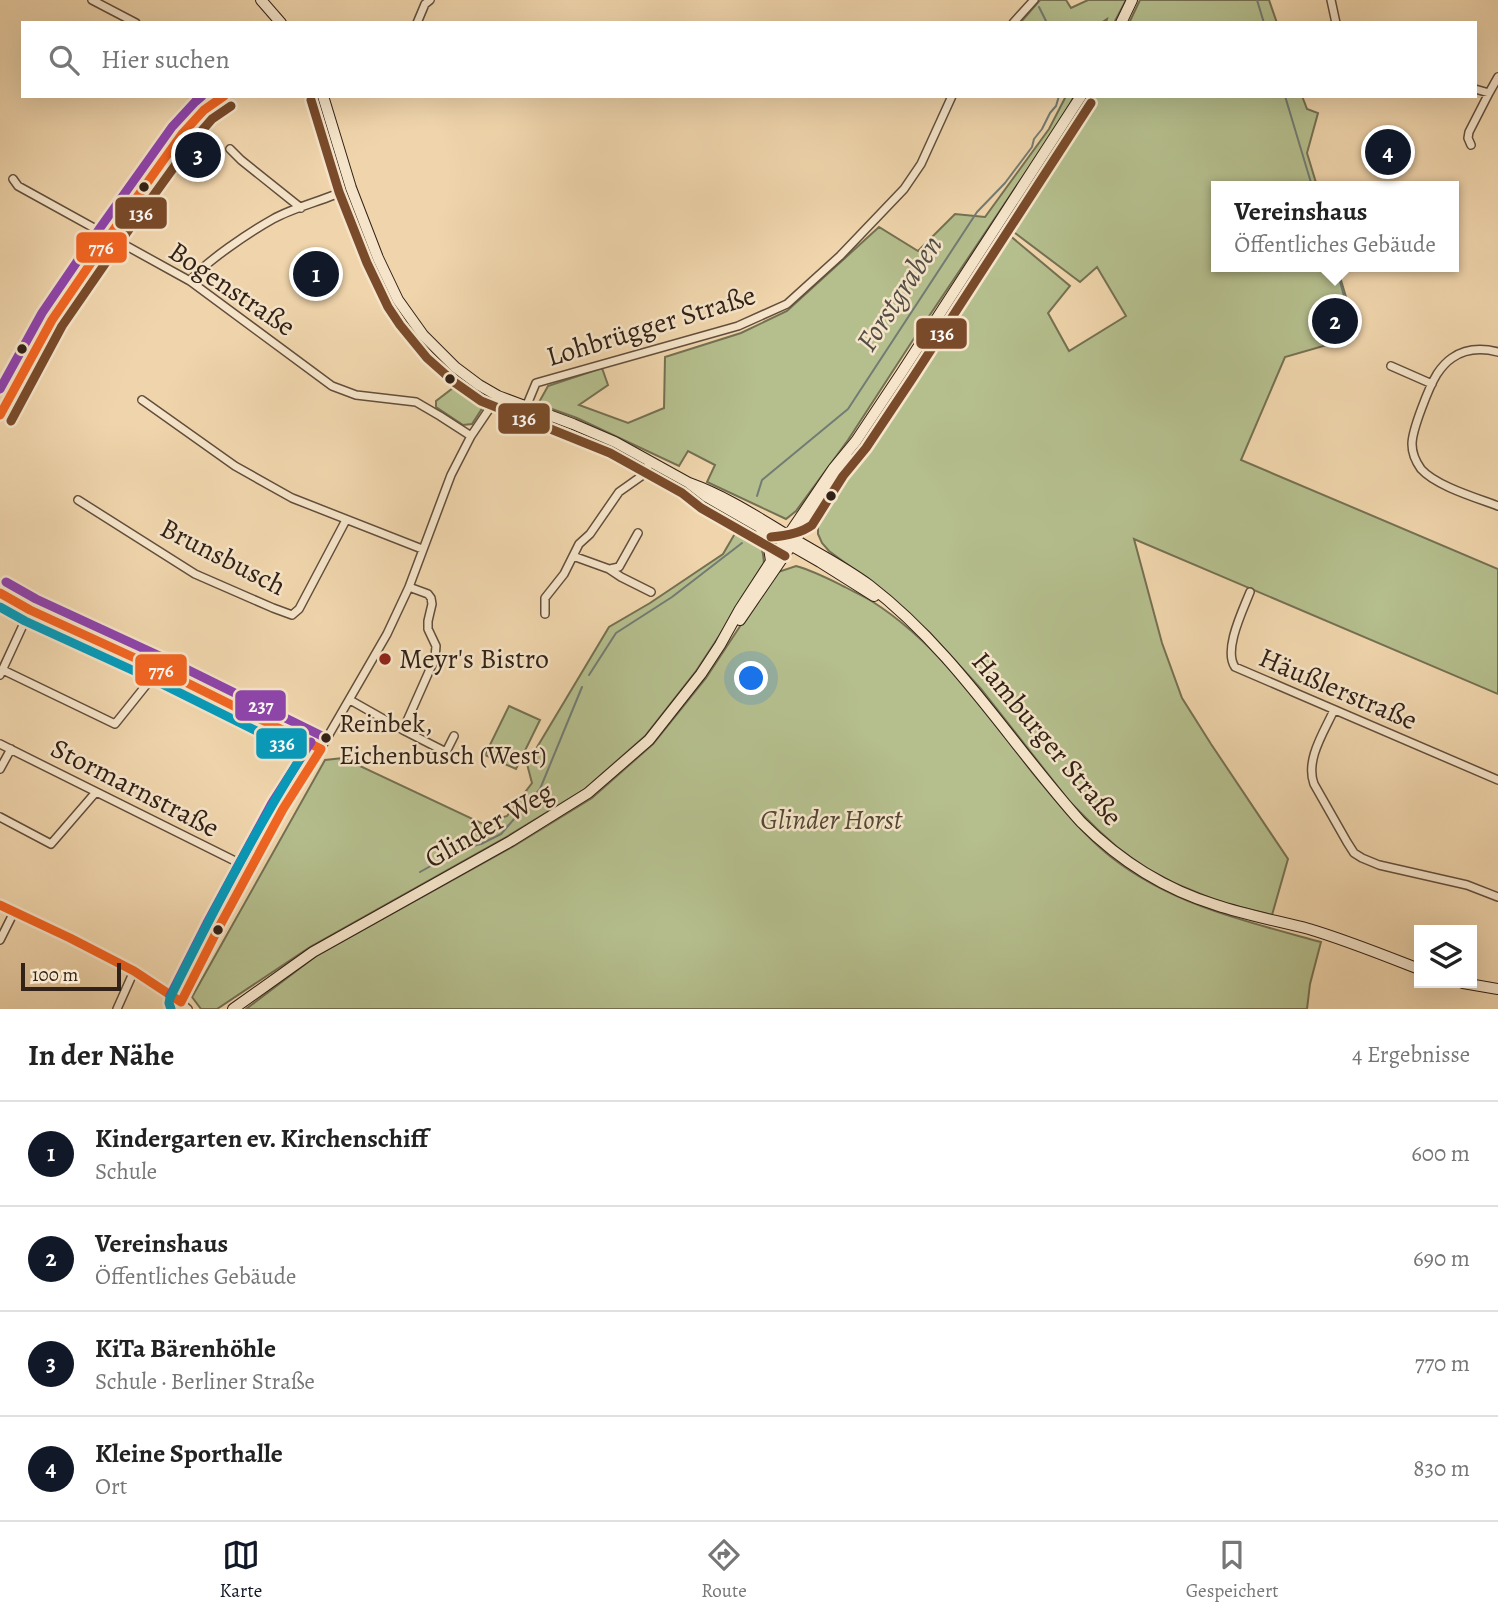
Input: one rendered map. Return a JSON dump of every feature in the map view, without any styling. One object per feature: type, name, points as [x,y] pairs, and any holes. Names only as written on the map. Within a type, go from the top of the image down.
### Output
[{"type":"main road","points":[[261,0],[279,21]]},
{"type":"main road","points":[[1122,21],[1132,0]]},
{"type":"main road","name":"Hamburger Straße","points":[[324,98],[351,188],[378,258],[398,300],[436,349],[462,373],[498,396],[597,433],[755,524],[869,585],[904,615],[955,666],[1066,804],[1099,838],[1132,865],[1162,883],[1198,899],[1345,941],[1414,967]]},
{"type":"main road","name":"Glinder Weg","points":[[233,1009],[313,952],[511,841],[588,793],[649,740],[746,612],[772,566],[840,472],[856,441],[1080,98]]},
{"type":"main road","name":"Hamburger Straße","points":[[689,484],[710,491],[770,524],[790,541]]},
{"type":"main road","points":[[755,524],[768,541],[772,566],[813,554],[804,520],[770,524]]},
{"type":"main road","points":[[1477,986],[1498,989]]},
{"type":"main road","points":[[1477,988],[1498,995]]},
{"type":"street","points":[[92,0],[132,21]]},
{"type":"street","points":[[1015,21],[1034,0]]},
{"type":"street","points":[[1331,0],[1336,21]]},
{"type":"street","points":[[418,21],[426,1]]},
{"type":"street","points":[[1471,145],[1469,132],[1498,77]]},
{"type":"street","points":[[1477,90],[1489,93]]},
{"type":"street","points":[[0,415],[48,327],[110,235],[182,134],[204,110],[221,98]]},
{"type":"street","name":"Lohbrügger Straße","points":[[526,407],[536,383],[738,326],[787,304],[840,256],[904,189],[921,164],[951,98]]},
{"type":"street","points":[[230,149],[301,208]]},
{"type":"street","name":"Bogenstraße","points":[[13,178],[18,186],[190,281],[332,386],[356,395],[422,405],[471,436]]},
{"type":"street","points":[[190,281],[195,274],[228,249],[274,218],[334,195]]},
{"type":"street","points":[[1498,352],[1475,349],[1455,356],[1440,370],[1432,384],[1413,437],[1412,449],[1417,463],[1437,482],[1498,506]]},
{"type":"street","points":[[1391,366],[1432,384]]},
{"type":"street","points":[[1398,376],[1411,375]]},
{"type":"street","points":[[181,1002],[283,809],[387,634],[409,587],[451,475],[471,436],[498,396]]},
{"type":"street","points":[[142,400],[235,466],[292,498],[422,549]]},
{"type":"street","points":[[545,614],[545,598],[564,574],[579,544],[590,534],[619,492],[643,475],[650,463]]},
{"type":"street","name":"Brunsbusch","points":[[78,500],[195,573],[292,615],[299,609],[345,520]]},
{"type":"street","points":[[609,569],[619,567],[638,533]]},
{"type":"street","points":[[573,556],[609,569],[651,592]]},
{"type":"street","points":[[403,730],[429,675],[436,652],[428,629],[431,598],[428,594],[409,587]]},
{"type":"street","name":"Häußlerstraße","points":[[1250,592],[1234,634],[1230,658],[1240,670],[1498,780]]},
{"type":"street","points":[[0,593],[30,610],[159,669],[321,749]]},
{"type":"street","points":[[30,610],[1,672],[116,724],[159,669]]},
{"type":"street","points":[[349,700],[446,752],[454,736]]},
{"type":"street","points":[[1334,710],[1313,758],[1311,775],[1354,853],[1371,863],[1467,886],[1498,897]]},
{"type":"street","name":"Stormarnstraße","points":[[0,744],[251,869]]},
{"type":"street","points":[[0,769],[10,749]]},
{"type":"street","points":[[0,817],[51,844],[96,792]]},
{"type":"street","points":[[0,905],[134,971],[188,1009]]},
{"type":"street","points":[[0,940],[14,912]]},
{"type":"street","points":[[117,1009],[134,971]]},
{"type":"green space","points":[[1040,0],[1066,0],[1071,8],[1088,0],[1126,0],[1115,21],[1022,21]]},
{"type":"green space","points":[[1140,0],[1269,0],[1276,21],[1130,21]]},
{"type":"green space","points":[[1065,98],[1073,98],[848,440],[796,511],[786,519],[707,482],[715,465],[688,451],[679,466],[577,418],[538,404],[548,386],[602,368],[608,385],[579,405],[628,423],[664,408],[665,357],[741,333],[787,311],[879,227],[918,251],[955,214],[985,217],[1049,129]]},
{"type":"green space","points":[[1090,98],[1303,98],[1307,109],[1318,113],[1307,153],[1315,181],[1211,181],[1211,272],[1338,272],[1346,297],[1339,299],[1342,310],[1337,314],[1341,316],[1340,330],[1337,332],[1351,338],[1285,357],[1241,460],[1498,569],[1498,694],[1134,539],[1162,643],[1182,698],[1288,859],[1272,915],[1220,902],[1174,883],[1144,867],[1117,847],[1070,802],[981,689],[929,632],[874,584],[829,551],[818,534],[818,525],[823,515],[920,361],[1008,234],[1070,286],[1048,313],[1069,351],[1126,316],[1097,267],[1080,282],[1011,230]]},
{"type":"green space","points":[[458,386],[480,397],[483,407],[472,424],[463,425],[436,407],[436,401]]},
{"type":"green space","points":[[737,530],[761,547],[764,568],[696,671],[645,736],[585,789],[508,836],[310,947],[217,1009],[201,1009],[192,997],[325,760],[343,758],[483,824],[507,816],[532,783],[527,764],[609,627],[723,554]]},
{"type":"green space","name":"Glinder Horst","points":[[796,566],[821,575],[870,600],[919,638],[960,680],[1070,817],[1111,857],[1159,888],[1185,900],[1239,919],[1321,942],[1310,984],[1307,1009],[246,1009],[316,956],[514,846],[592,798],[653,744],[706,678],[775,573]]},
{"type":"green space","points":[[509,706],[540,720],[516,769],[485,755]]},
{"type":"waterway","points":[[1257,0],[1263,21]]},
{"type":"waterway","name":"Forstgraben","points":[[1039,7],[1046,21]]},
{"type":"waterway","name":"Forstgraben","points":[[757,496],[762,480],[848,409],[977,212],[1005,183],[1032,147],[1058,98]]},
{"type":"waterway","points":[[1286,98],[1310,181]]},
{"type":"waterway","points":[[1337,272],[1344,296]]},
{"type":"waterway","name":"Forstgraben","points":[[589,675],[616,633],[672,597],[742,543]]},
{"type":"waterway","name":"Forstgraben","points":[[420,872],[461,849],[481,844],[501,834],[540,789],[582,687]]},
{"type":"transit line","name":"237","points":[[0,389],[42,313],[100,228],[172,127],[200,98]]},
{"type":"transit line","name":"776","points":[[0,415],[52,320],[110,235],[182,134],[204,110],[221,98]]},
{"type":"transit line","name":"136","points":[[311,100],[339,192],[367,263],[388,307],[427,358],[481,401],[610,453],[785,556]]},
{"type":"transit line","name":"136","points":[[771,537],[793,534],[812,525],[843,476],[866,448],[912,379],[1091,103]]},
{"type":"transit line","name":"136","points":[[11,421],[62,326],[120,242],[192,142],[212,119],[231,106]]},
{"type":"transit line","name":"237","points":[[6,582],[36,599],[164,658],[326,738]]},
{"type":"transit line","name":"776","points":[[0,593],[30,610],[159,669],[321,749]]},
{"type":"transit line","name":"336","points":[[0,607],[303,754],[217,905],[170,998],[171,1009]]},
{"type":"transit line","name":"237","points":[[170,996],[272,803],[311,742]]},
{"type":"transit line","name":"776","points":[[181,1002],[283,809],[321,749]]},
{"type":"transit line","name":"776","points":[[0,905],[134,971],[181,1002]]},
{"type":"place","name":"Kleine Sporthalle","points":[[1388,152]]},
{"type":"place","name":"KiTa Bärenhöhle","points":[[198,155]]},
{"type":"place","name":"Kindergarten ev. Kirchenschiff","points":[[316,274]]},
{"type":"place","name":"Vereinshaus","points":[[1335,321]]},
{"type":"place","name":"Meyr's Bistro","points":[[385,659]]},
{"type":"place","name":"Reinbek, Eichenbusch (West)","points":[[326,738]]}]
